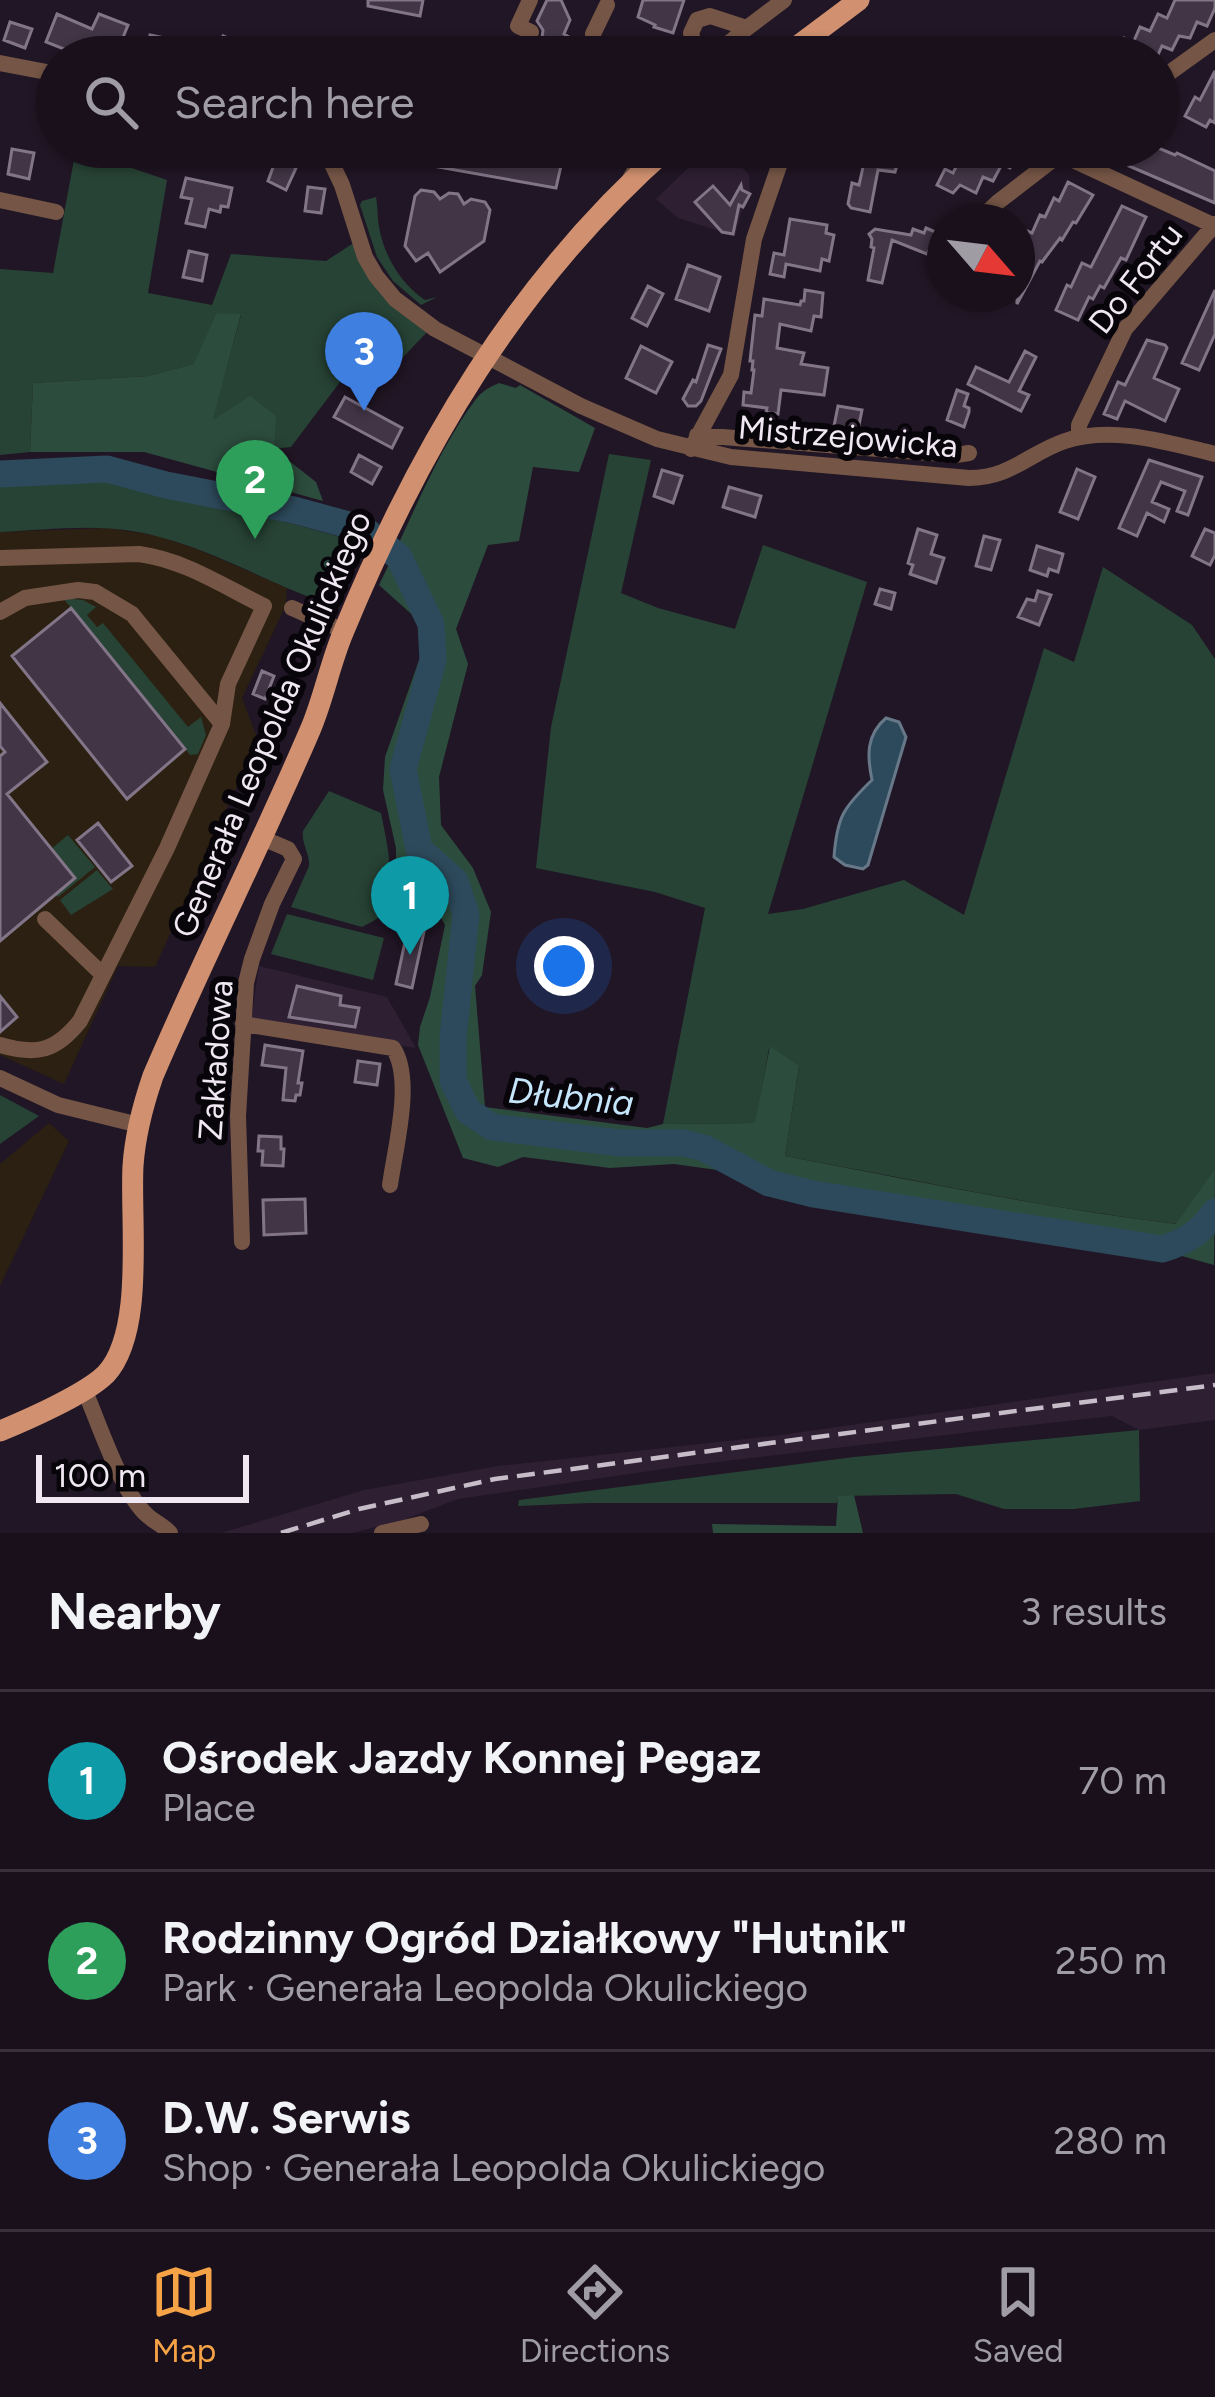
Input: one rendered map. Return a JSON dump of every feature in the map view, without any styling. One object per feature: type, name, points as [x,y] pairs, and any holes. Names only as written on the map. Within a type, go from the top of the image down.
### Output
[{"type":"main road","points":[[811,36],[859,0]]},
{"type":"main road","name":"Generała Leopolda Okulickiego","points":[[84,1389],[110,1370],[124,1342],[131,1306],[132,1190],[146,1096],[311,727],[344,631],[394,520],[485,356],[543,278],[647,168]]},
{"type":"main road","points":[[0,1431],[84,1389]]},
{"type":"street","points":[[530,0],[518,26],[531,32]]},
{"type":"street","points":[[748,28],[784,0]]},
{"type":"street","points":[[593,34],[605,2]]},
{"type":"street","points":[[1179,66],[1215,40]]},
{"type":"street","points":[[0,63],[36,70]]},
{"type":"street","name":"Mistrzejowicka","points":[[334,168],[365,257],[381,284],[415,316],[624,426],[768,461],[980,478],[1011,470],[1079,437],[1141,438],[1215,454]]},
{"type":"street","points":[[622,191],[636,168]]},
{"type":"street","points":[[778,168],[754,238],[731,375],[694,442],[969,453]]},
{"type":"street","points":[[999,204],[1043,168]]},
{"type":"street","points":[[1099,168],[1215,225]]},
{"type":"street","points":[[0,200],[56,212]]},
{"type":"street","name":"Do Fortu","points":[[1079,437],[1079,425],[1125,329],[1215,225]]},
{"type":"street","points":[[0,558],[158,557],[264,606],[228,684],[222,724],[167,848],[80,1022],[66,1039],[45,1050],[0,1045]]},
{"type":"street","points":[[0,612],[25,598],[95,592],[132,614],[222,724]]},
{"type":"street","points":[[292,608],[344,631]]},
{"type":"street","name":"Zakładowa","points":[[242,1242],[238,1116],[243,1024],[252,958],[294,860],[288,849],[262,838]]},
{"type":"street","points":[[45,919],[103,975]]},
{"type":"street","points":[[243,1024],[393,1048],[400,1059],[403,1087],[390,1185]]},
{"type":"street","points":[[0,1078],[58,1105],[139,1125]]},
{"type":"street","points":[[84,1389],[132,1495],[170,1533]]},
{"type":"street","points":[[382,1533],[422,1524]]},
{"type":"shaded area","points":[[688,168],[742,168],[749,175],[750,194],[735,236],[678,218],[656,199]]},
{"type":"shaded area","points":[[108,528],[158,536],[287,588],[286,605],[242,698],[258,740],[155,967],[118,966],[64,1084],[0,1055],[0,532]]},
{"type":"shaded area","points":[[259,966],[387,997],[416,1048],[251,1021]]},
{"type":"shaded area","points":[[49,1123],[69,1141],[0,1286],[0,1164]]},
{"type":"shaded area","points":[[1215,1373],[1215,1420],[1139,1430],[1112,1416],[988,1430],[458,1499],[352,1533],[221,1533],[364,1490],[498,1466],[774,1436]]},
{"type":"green space","points":[[72,168],[132,168],[167,180],[148,293],[212,305],[231,254],[326,261],[352,244],[428,331],[386,375],[346,374],[291,447],[273,449],[212,422],[241,315],[216,313],[195,364],[148,376],[33,383],[30,452],[0,455],[0,269],[53,273]]},
{"type":"green space","points":[[376,197],[381,238],[395,268],[425,300],[437,297],[421,305],[393,281],[377,257],[360,205]]},
{"type":"green space","points":[[216,313],[241,314],[213,420],[250,396],[276,416],[274,449],[316,482],[323,501],[144,452],[30,452],[33,383],[148,376],[194,364]]},
{"type":"green space","points":[[499,383],[520,385],[595,428],[579,472],[533,467],[519,541],[488,545],[456,629],[468,664],[439,777],[441,825],[473,868],[491,912],[482,975],[475,986],[485,1107],[647,1128],[755,1123],[770,1046],[799,1066],[785,1156],[1176,1224],[1215,1168],[1214,1265],[1060,1222],[789,1180],[674,1164],[610,1168],[523,1157],[498,1167],[463,1158],[418,1045],[445,925],[432,902],[396,888],[396,848],[383,790],[385,757],[425,643],[418,620],[379,585],[448,441],[478,396]]},
{"type":"green space","points":[[609,454],[651,460],[621,593],[735,629],[763,545],[867,582],[768,914],[803,909],[904,880],[964,915],[1044,648],[1074,662],[1103,567],[1192,625],[1215,659],[1215,1168],[1177,1224],[1029,1202],[785,1156],[799,1067],[769,1048],[756,1123],[663,1124],[705,908],[655,892],[536,868],[551,727]]},
{"type":"green space","points":[[0,481],[104,481],[290,523],[337,536],[351,547],[325,603],[157,536],[99,528],[0,532]]},
{"type":"green space","points":[[63,598],[96,607],[87,615],[97,627],[103,623],[188,727],[201,717],[206,735],[198,754],[190,755]]},
{"type":"green space","points":[[329,791],[381,813],[389,878],[377,919],[362,927],[291,907],[309,866],[303,831]]},
{"type":"green space","points":[[68,835],[95,867],[58,897],[51,849]]},
{"type":"green space","points":[[97,870],[113,889],[71,915],[60,900]]},
{"type":"green space","points":[[287,914],[384,938],[373,980],[271,954]]},
{"type":"green space","points":[[0,1095],[39,1116],[0,1144]]},
{"type":"green space","points":[[1139,1430],[1140,1501],[1074,1509],[1004,1509],[956,1494],[839,1496],[837,1503],[518,1506],[519,1500],[854,1457]]},
{"type":"green space","points":[[854,1495],[863,1533],[713,1533],[712,1524],[836,1526],[838,1496]]},
{"type":"water","points":[[886,718],[899,722],[906,737],[863,869],[834,857],[835,843],[843,814],[872,780],[870,746]]},
{"type":"building","points":[[368,0],[423,0],[420,16],[368,6]]},
{"type":"building","points":[[547,0],[561,0],[570,20],[567,36],[542,36],[537,21]]},
{"type":"building","points":[[643,0],[684,0],[673,33],[638,17]]},
{"type":"building","points":[[1175,0],[1215,0],[1207,26],[1197,22],[1190,38],[1136,36],[1140,27],[1150,31],[1158,14],[1167,18]]},
{"type":"building","points":[[57,14],[92,29],[99,14],[128,25],[124,36],[48,36]]},
{"type":"building","points":[[10,22],[32,29],[25,48],[4,40]]},
{"type":"building","points":[[1215,71],[1215,123],[1210,120],[1206,127],[1185,116],[1195,97],[1200,100]]},
{"type":"building","points":[[12,149],[34,153],[29,179],[8,174]]},
{"type":"building","points":[[1179,154],[1215,171],[1215,203],[1134,168],[1179,168]]},
{"type":"building","points":[[273,168],[296,168],[286,190],[268,181]]},
{"type":"building","points":[[444,168],[560,168],[556,188]]},
{"type":"building","points":[[863,168],[896,168],[895,172],[878,170],[870,212],[848,204],[852,183],[859,185]]},
{"type":"building","points":[[956,168],[1000,168],[993,181],[983,177],[976,193],[960,185],[953,193],[937,185],[945,169],[953,173]]},
{"type":"building","points":[[186,178],[232,188],[228,207],[221,206],[220,212],[209,209],[205,227],[186,223],[192,199],[181,197]]},
{"type":"building","points":[[1068,182],[1093,195],[1076,223],[1035,270],[1035,226],[1054,198],[1059,201]]},
{"type":"building","points":[[741,185],[750,194],[743,207],[739,205],[733,234],[722,232],[695,202],[713,186],[730,205]]},
{"type":"building","points":[[308,187],[325,189],[321,213],[305,211]]},
{"type":"building","points":[[421,190],[434,192],[440,199],[458,194],[464,204],[471,199],[485,202],[490,210],[484,241],[440,272],[428,253],[416,261],[405,246],[415,196]]},
{"type":"building","points":[[1122,206],[1146,217],[1126,260],[1121,258],[1104,288],[1100,286],[1093,299],[1089,297],[1078,320],[1056,310],[1082,263],[1091,267]]},
{"type":"building","points":[[790,219],[827,225],[826,233],[834,235],[829,261],[822,259],[820,271],[786,264],[784,277],[770,274],[774,253],[784,255]]},
{"type":"building","points":[[927,228],[927,254],[892,240],[882,283],[868,280],[874,248],[869,234],[875,229],[924,233]]},
{"type":"building","points":[[189,251],[207,255],[202,281],[183,277]]},
{"type":"building","points":[[688,265],[720,277],[709,311],[676,299]]},
{"type":"building","points":[[648,286],[663,294],[647,326],[632,318]]},
{"type":"building","points":[[805,290],[823,293],[821,317],[814,316],[811,331],[780,324],[777,348],[804,353],[801,364],[828,368],[824,395],[781,390],[778,414],[743,405],[744,392],[751,393],[755,315],[762,316],[764,299],[800,305]]},
{"type":"building","points":[[1215,290],[1215,334],[1199,370],[1182,363]]},
{"type":"building","points":[[1147,340],[1167,348],[1154,378],[1179,389],[1165,421],[1125,401],[1117,419],[1104,414],[1118,382],[1125,385]]},
{"type":"building","points":[[708,345],[721,349],[701,401],[688,406],[683,399],[696,382]]},
{"type":"building","points":[[641,346],[672,362],[656,393],[626,378]]},
{"type":"building","points":[[1025,351],[1036,357],[1019,391],[1029,395],[1021,411],[968,384],[976,367],[1009,382]]},
{"type":"building","points":[[957,390],[968,394],[964,427],[947,420]]},
{"type":"building","points":[[345,397],[402,428],[392,448],[334,417]]},
{"type":"building","points":[[838,406],[862,410],[858,430],[834,426]]},
{"type":"building","points":[[359,455],[381,467],[372,484],[351,472]]},
{"type":"building","points":[[1149,460],[1202,477],[1188,515],[1177,511],[1185,491],[1161,482],[1152,502],[1169,509],[1164,522],[1147,513],[1137,536],[1119,528]]},
{"type":"building","points":[[1077,469],[1095,477],[1078,519],[1060,512]]},
{"type":"building","points":[[662,470],[682,476],[673,503],[654,496]]},
{"type":"building","points":[[729,487],[761,496],[755,517],[723,507]]},
{"type":"building","points":[[918,529],[937,535],[931,554],[944,558],[936,583],[910,574],[913,565],[908,563]]},
{"type":"building","points":[[1205,529],[1215,533],[1210,565],[1192,556]]},
{"type":"building","points":[[984,536],[1000,540],[991,570],[976,566]]},
{"type":"building","points":[[1037,546],[1063,554],[1058,572],[1049,569],[1047,576],[1030,570]]},
{"type":"building","points":[[880,589],[895,593],[891,609],[875,604]]},
{"type":"building","points":[[1038,591],[1051,595],[1039,625],[1018,617],[1027,599],[1035,601]]},
{"type":"building","points":[[71,608],[185,749],[127,799],[12,656]]},
{"type":"building","points":[[262,671],[274,676],[265,699],[253,694]]},
{"type":"building","points":[[0,703],[47,762],[7,794],[75,878],[0,941],[0,756],[5,752],[0,746]]},
{"type":"building","points":[[98,823],[132,866],[111,882],[77,840]]},
{"type":"building","points":[[409,923],[425,927],[412,988],[396,984]]},
{"type":"building","points":[[297,986],[341,996],[340,1005],[359,1008],[355,1027],[289,1017]]},
{"type":"building","points":[[0,996],[17,1017],[0,1032]]},
{"type":"building","points":[[265,1045],[303,1051],[298,1083],[302,1083],[295,1101],[283,1100],[286,1068],[262,1065]]},
{"type":"building","points":[[358,1061],[380,1064],[377,1085],[355,1082]]},
{"type":"building","points":[[259,1136],[281,1137],[283,1166],[262,1165]]},
{"type":"building","points":[[305,1199],[306,1233],[264,1235],[263,1200]]},
{"type":"waterway","name":"Dłubnia","points":[[0,474],[107,469],[356,527],[399,557],[431,624],[433,660],[403,769],[419,849],[455,881],[466,914],[453,1081],[468,1111],[492,1127],[620,1143],[684,1143],[704,1148],[769,1183],[813,1194],[1162,1249],[1192,1235],[1215,1212]]},
{"type":"railway","points":[[281,1533],[359,1509],[495,1479],[1215,1385]]},
{"type":"place","name":"D.W. Serwis","points":[[364,411]]},
{"type":"place","name":"Rodzinny Ogród Działkowy \"Hutnik\"","points":[[255,539]]},
{"type":"place","name":"Ośrodek Jazdy Konnej Pegaz","points":[[410,955]]}]
